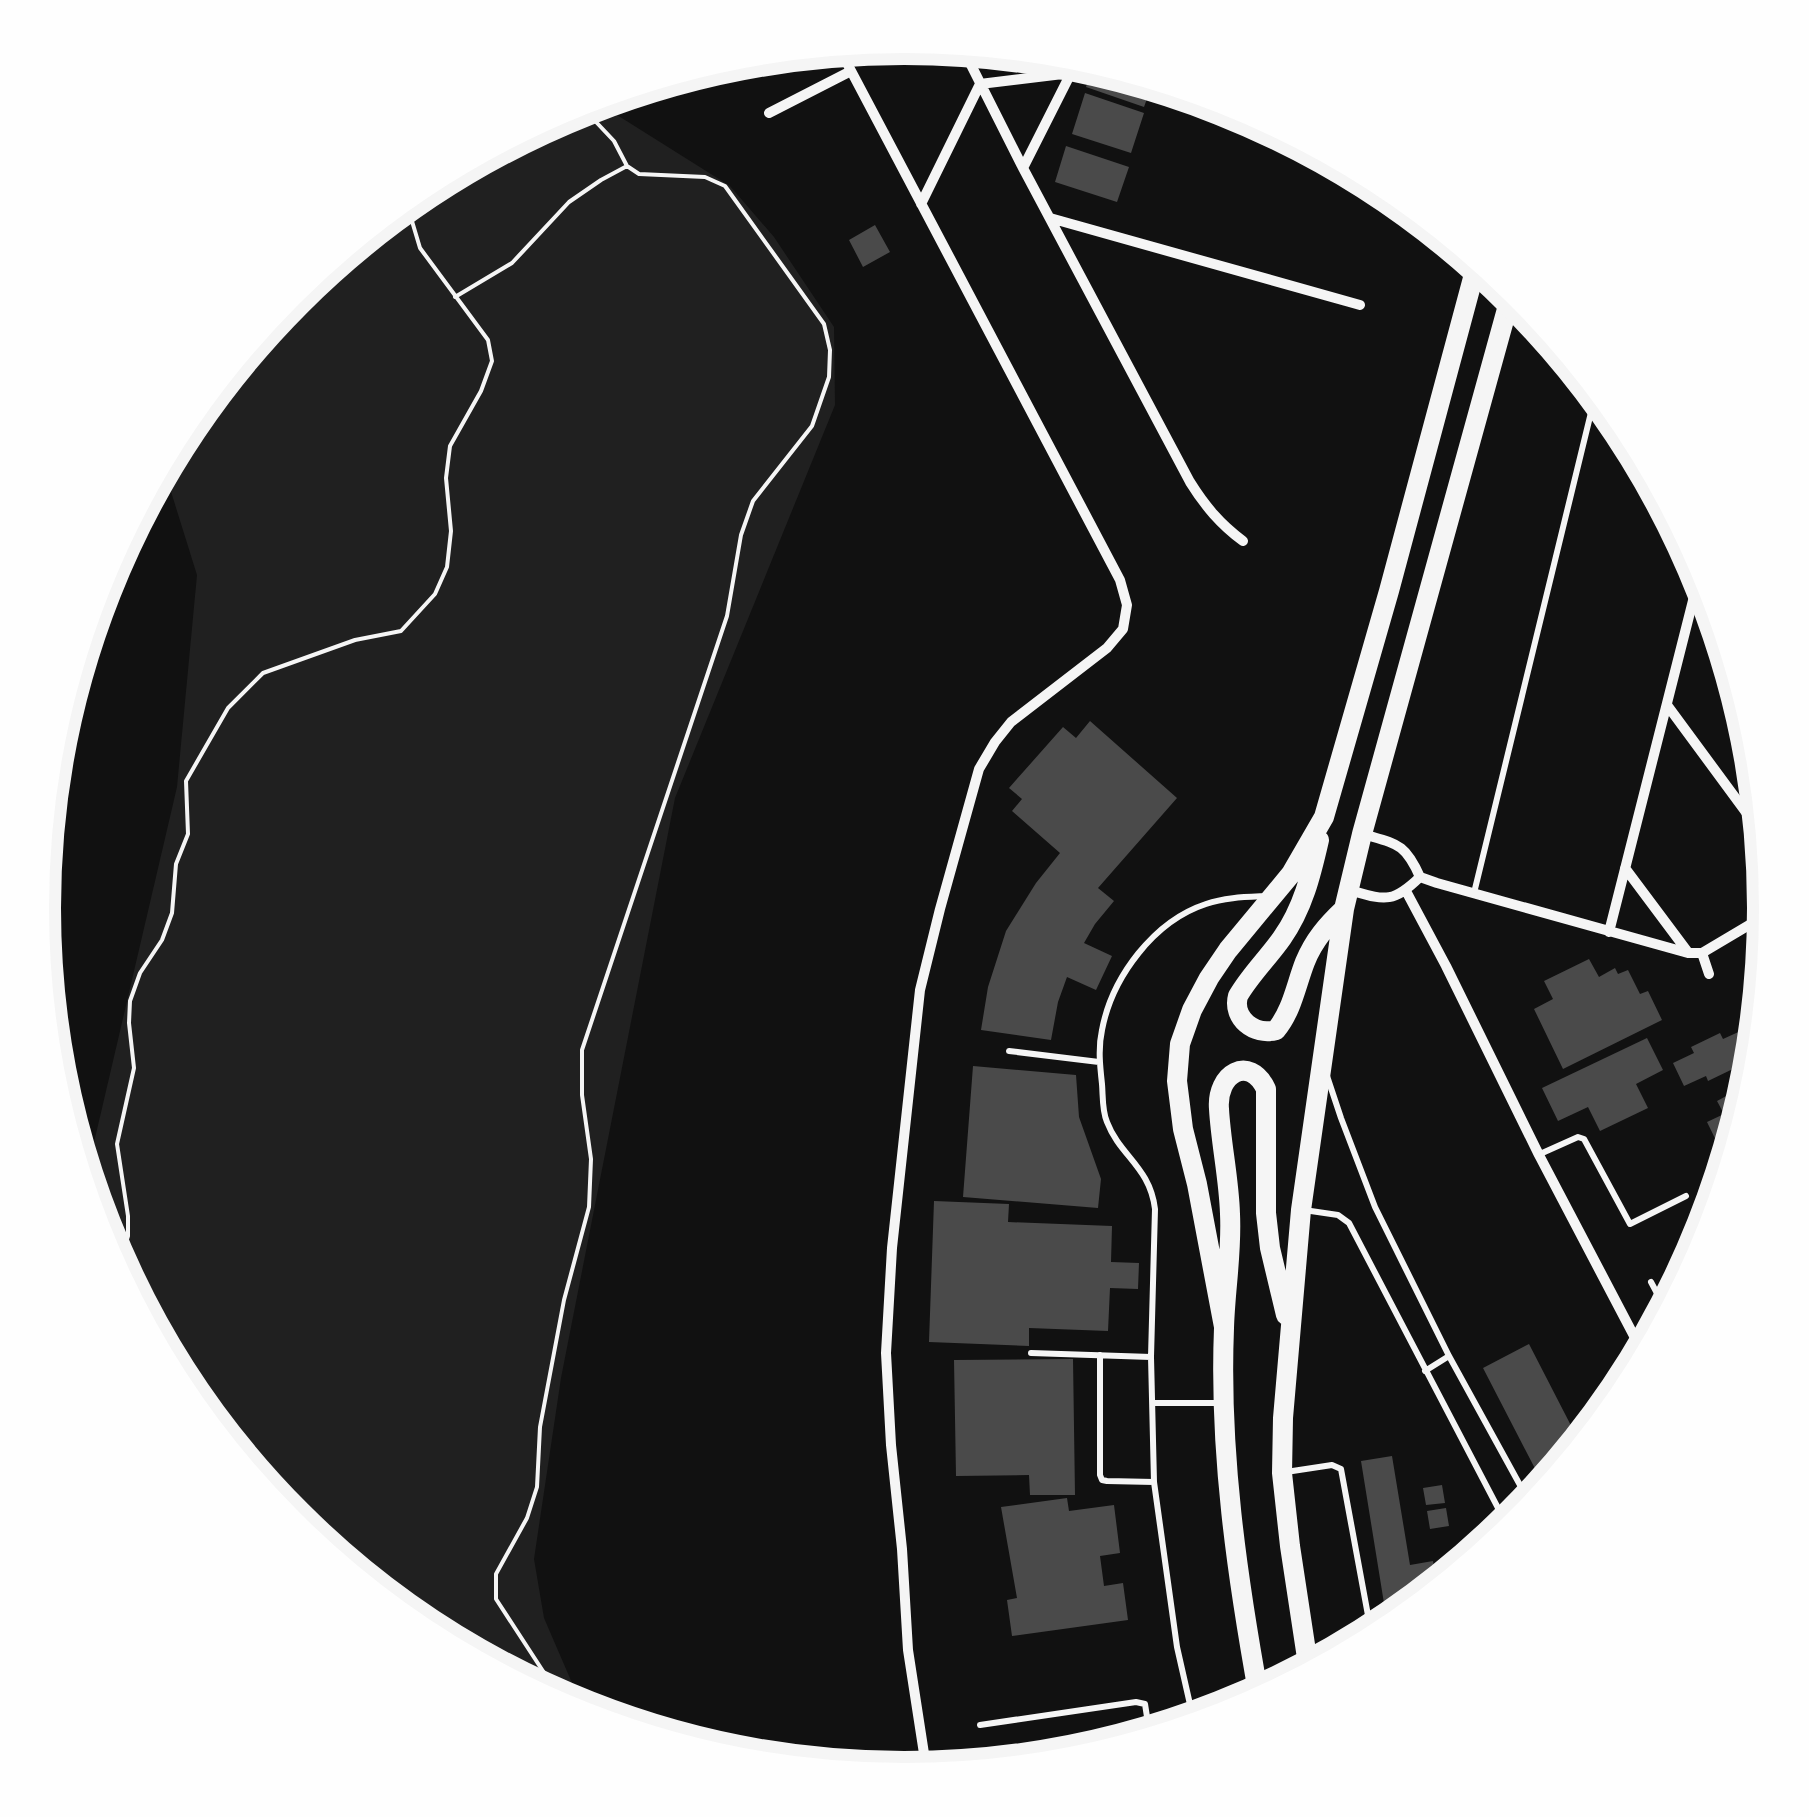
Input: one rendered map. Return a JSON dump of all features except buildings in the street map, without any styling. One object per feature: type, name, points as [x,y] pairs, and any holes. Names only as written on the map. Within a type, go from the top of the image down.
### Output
[{"type":"main road","points":[[1346,899],[1315,941],[1288,1012],[1276,1030],[1260,1030],[1242,1020],[1237,1013],[1238,996],[1298,912],[1310,879],[1474,278]]},
{"type":"main road","points":[[1306,1656],[1282,1473],[1283,1418],[1301,1210],[1346,899],[1510,314]]},
{"type":"main road","points":[[1224,1327],[1184,1129],[1177,1081],[1180,1044],[1209,978],[1275,895],[1307,850],[1324,817]]},
{"type":"main road","points":[[1257,1681],[1232,1506],[1225,1403],[1224,1327],[1230,1217],[1218,1097],[1226,1078],[1234,1072],[1244,1071],[1262,1080],[1266,1090],[1266,1214],[1290,1333]]},
{"type":"street","points":[[847,61],[1120,580],[1126,605],[1123,628],[1107,648],[1011,722],[980,769],[920,990],[892,1248],[886,1353],[908,1650],[925,1757]]},
{"type":"street","points":[[969,62],[1204,505],[1243,541]]},
{"type":"street","points":[[769,113],[851,70]]},
{"type":"street","points":[[980,84],[1063,74]]},
{"type":"street","points":[[1023,168],[1070,75]]},
{"type":"street","points":[[920,204],[980,84]]},
{"type":"street","points":[[1050,218],[1360,305]]},
{"type":"street","points":[[1609,932],[1694,596]]},
{"type":"street","points":[[1666,705],[1749,817]]},
{"type":"street","points":[[1362,834],[1404,848],[1420,877]]},
{"type":"street","points":[[1625,868],[1688,952]]},
{"type":"street","points":[[1420,877],[1688,952],[1702,953],[1754,922]]},
{"type":"street","points":[[1346,899],[1391,899],[1420,877]]},
{"type":"street","points":[[1406,891],[1636,1340]]},
{"type":"street","points":[[1702,953],[1709,974]]},
{"type":"lane","points":[[1474,893],[1592,410]]},
{"type":"lane","points":[[1191,1708],[1177,1647],[1154,1482],[1153,1193],[1106,1121],[1099,1062],[1102,1031],[1115,992],[1134,960],[1164,927],[1204,904],[1275,895]]},
{"type":"lane","points":[[1009,1051],[1099,1062]]},
{"type":"lane","points":[[1322,1060],[1375,1207],[1449,1356],[1523,1490]]},
{"type":"lane","points":[[1539,1155],[1578,1137],[1584,1140],[1630,1224],[1686,1196]]},
{"type":"lane","points":[[1301,1210],[1338,1215],[1350,1223],[1500,1514]]},
{"type":"lane","points":[[1651,1282],[1659,1297]]},
{"type":"lane","points":[[1031,1353],[1151,1357]]},
{"type":"lane","points":[[1100,1355],[1102,1480],[1154,1482]]},
{"type":"lane","points":[[1425,1371],[1449,1356]]},
{"type":"lane","points":[[1153,1403],[1225,1403]]},
{"type":"lane","points":[[1282,1473],[1332,1465],[1341,1469],[1369,1619]]},
{"type":"lane","points":[[980,1725],[1136,1702],[1145,1704],[1149,1722]]},
{"type":"path","points":[[548,1679],[496,1599],[494,1587],[496,1574],[527,1518],[537,1488],[540,1427],[561,1318],[589,1207],[591,1159],[582,1096],[582,1050],[726,616],[741,535],[753,500],[812,426],[829,377],[830,350],[824,324],[725,186],[705,177],[639,174],[627,166],[614,141],[593,119]]},
{"type":"path","points":[[455,297],[512,263],[568,202],[627,166]]},
{"type":"path","points":[[125,1245],[128,1216],[118,1144],[134,1068],[130,1002],[140,973],[162,940],[172,913],[176,864],[188,834],[186,781],[228,708],[264,674],[355,640],[401,631],[435,594],[447,567],[452,531],[446,478],[450,446],[481,391],[492,361],[488,340],[420,248],[411,218]]},
{"type":"shaded area","points":[[613,111],[730,186],[774,237],[834,327],[835,405],[675,798],[561,1378],[534,1559],[544,1618],[576,1691],[480,1644],[387,1582],[344,1547],[266,1469],[198,1380],[169,1333],[120,1234],[100,1182],[91,1153],[177,787],[197,575],[169,484],[198,437],[266,348],[344,270],[433,202],[480,173],[579,124]]}]
